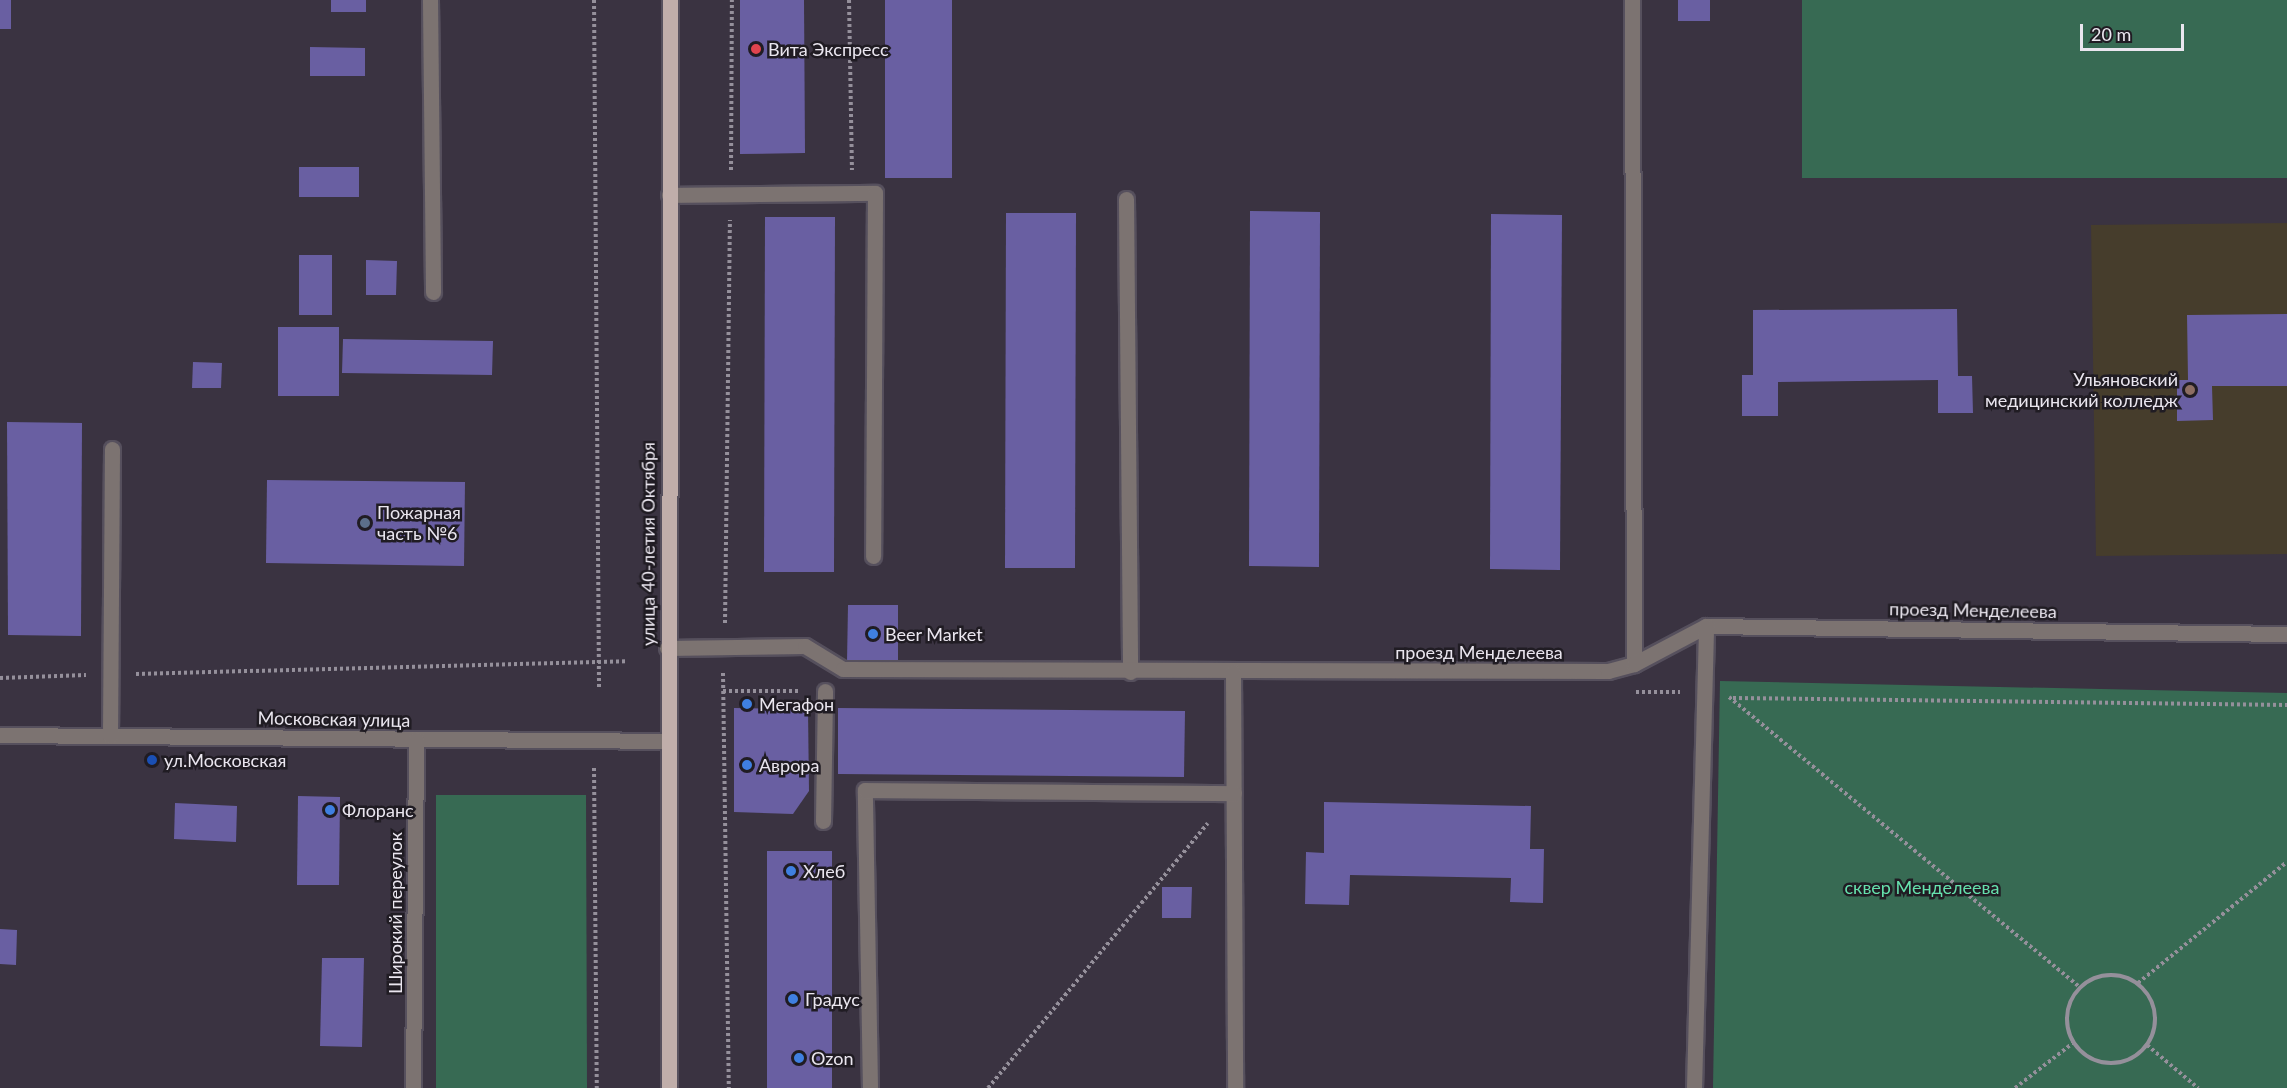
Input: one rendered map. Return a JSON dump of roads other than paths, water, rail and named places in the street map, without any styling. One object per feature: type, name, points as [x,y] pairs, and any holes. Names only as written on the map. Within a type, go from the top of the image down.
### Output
[{"type":"main road","name":"улица 40-летия Октября","points":[[669,1088],[667,648],[670,0]]},
{"type":"street","points":[[430,0],[433,292]]},
{"type":"street","points":[[1632,0],[1634,664]]},
{"type":"street","points":[[669,195],[731,197],[875,192],[873,556]]},
{"type":"street","points":[[1126,199],[1130,672]]},
{"type":"street","points":[[110,736],[112,449]]},
{"type":"street","points":[[1694,1088],[1706,626]]},
{"type":"street","name":"проезд Менделеева","points":[[667,648],[805,646],[843,669],[1130,672],[1608,671],[1634,664],[1706,626],[2287,634]]},
{"type":"street","points":[[1233,672],[1235,1088]]},
{"type":"street","points":[[823,821],[825,691]]},
{"type":"street","name":"Московская улица","points":[[0,735],[668,741]]},
{"type":"street","name":"Широкий переулок","points":[[413,1088],[416,739]]},
{"type":"street","points":[[870,1088],[865,790],[1234,793]]},
{"type":"place","name":"Вита Экспресс","points":[[756,49]]},
{"type":"place","name":"Ульяновский медицинский колледж","points":[[2190,390]]},
{"type":"place","name":"Пожарная часть №6","points":[[365,523]]},
{"type":"place","name":"Beer Market","points":[[873,634]]},
{"type":"place","name":"Мегафон","points":[[747,704]]},
{"type":"place","name":"ул.Московская","points":[[152,760]]},
{"type":"place","name":"Аврора","points":[[747,765]]},
{"type":"place","name":"Флоранс","points":[[330,810]]},
{"type":"place","name":"Хлеб","points":[[791,871]]},
{"type":"place","name":"Градус","points":[[793,999]]},
{"type":"place","name":"Ozon","points":[[799,1058]]},
{"type":"park label","name":"сквер Менделеева","points":[[1922,887]]}]
